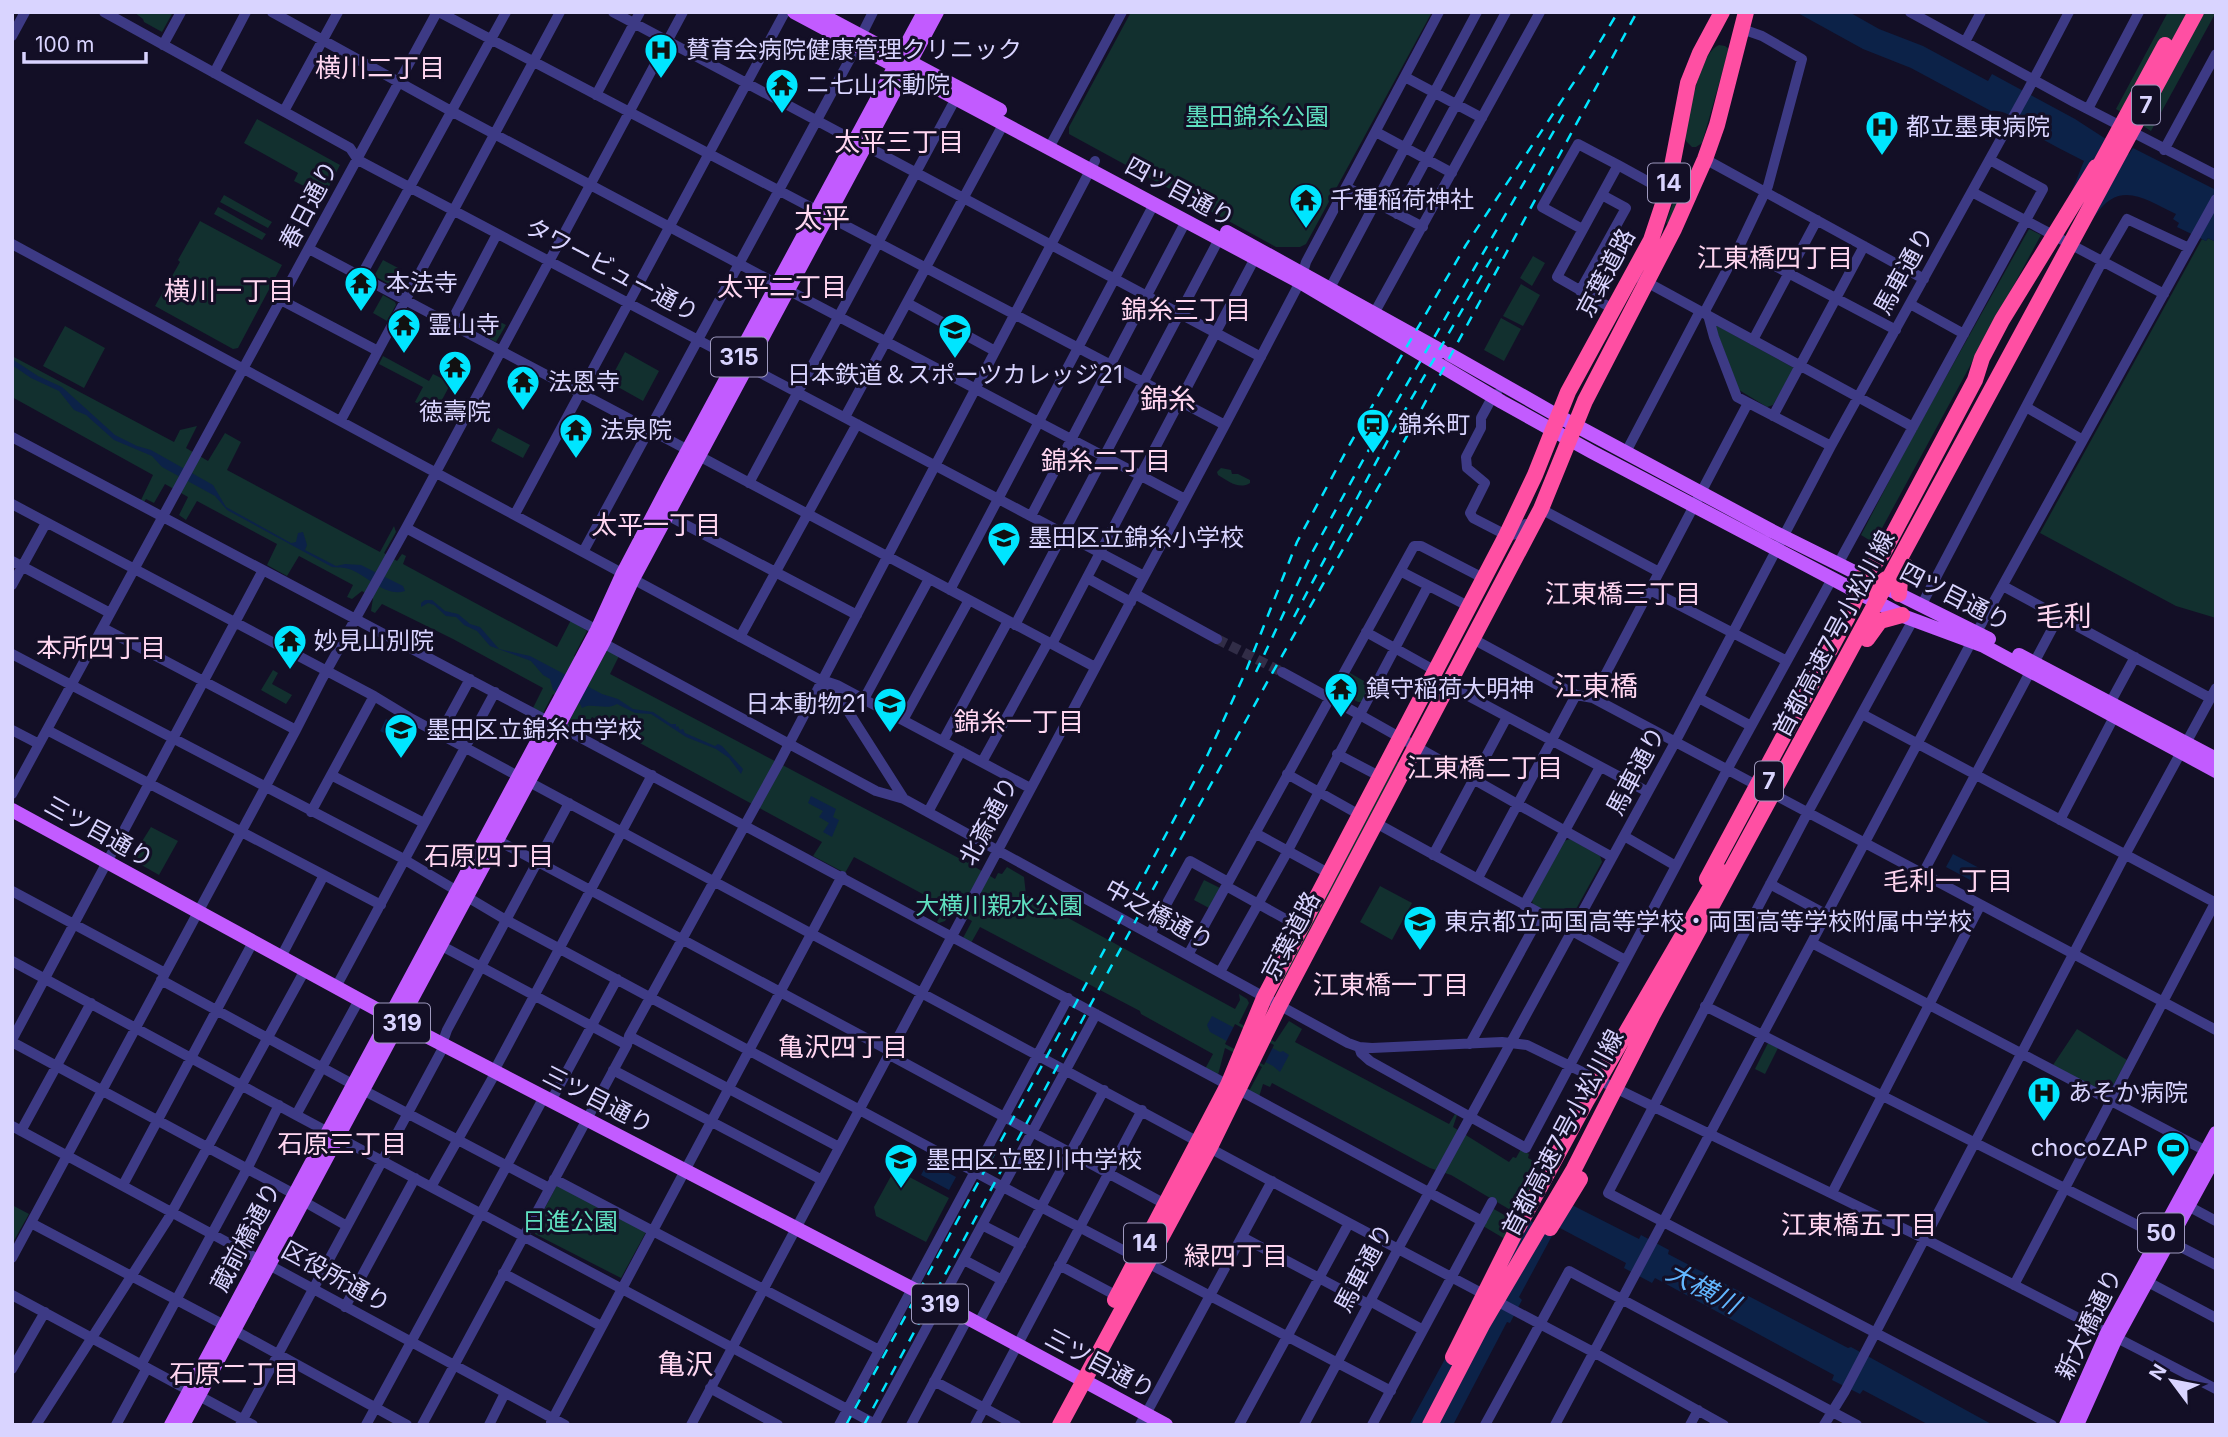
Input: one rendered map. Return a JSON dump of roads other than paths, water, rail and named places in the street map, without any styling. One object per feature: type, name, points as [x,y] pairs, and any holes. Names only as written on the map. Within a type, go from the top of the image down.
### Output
[{"type":"highway","name":"京葉道路","points":[[1573,433],[1640,278],[1667,192],[1688,83],[1722,12]]},
{"type":"highway","name":"京葉道路","points":[[1048,1425],[1079,1378],[1233,1088],[1258,1031],[1264,998],[1506,536],[1535,475],[1549,419],[1568,392],[1613,309],[1640,278],[1684,208],[1717,125],[1746,12]]},
{"type":"highway","name":"首都高速7号小松川線","points":[[1418,1425],[1516,1231],[1587,1100],[1735,843],[2183,12]]},
{"type":"highway","name":"首都高速7号小松川線","points":[[1430,1425],[1584,1125],[1663,997],[2196,12]]},
{"type":"highway","points":[[1710,34],[1740,37]]},
{"type":"highway","points":[[1666,966],[1695,901],[1975,380],[1988,345],[2116,135]]},
{"type":"highway","points":[[1675,149],[1705,159]]},
{"type":"highway","points":[[1899,594],[1900,580],[1906,566],[2087,228],[2095,197]]},
{"type":"highway","name":"14","points":[[1560,468],[1573,433]]},
{"type":"highway","name":"京葉道路","points":[[1258,1031],[1279,1006],[1541,509],[1560,468]]},
{"type":"highway","points":[[1866,587],[1891,571],[1909,538],[1950,485]]},
{"type":"highway","points":[[1663,997],[1691,959],[1885,606]]},
{"type":"highway","points":[[1874,627],[1885,618],[1908,617]]},
{"type":"highway","name":"京葉道路","points":[[1060,1425],[1117,1296],[1142,1261],[1165,1204],[1204,1144]]},
{"type":"main road","name":"四ツ目通り","points":[[794,12],[859,41],[1372,317],[1446,352],[1509,389],[1549,419]]},
{"type":"main road","name":"四ツ目通り","points":[[816,12],[859,41]]},
{"type":"main road","name":"315","points":[[903,64],[924,12]]},
{"type":"main road","name":"315","points":[[600,637],[628,576],[903,64],[937,12]]},
{"type":"main road","name":"四ツ目通り","points":[[903,64],[956,98],[1051,144]]},
{"type":"main road","name":"四ツ目通り","points":[[1093,166],[1154,204],[1255,258],[1330,288],[1493,396],[1549,419]]},
{"type":"main road","points":[[1549,419],[1573,433]]},
{"type":"main road","name":"四ツ目通り","points":[[1573,433],[1598,438],[1626,452],[1698,499],[1781,544],[1832,579],[1899,594],[2183,748],[2216,771]]},
{"type":"main road","name":"四ツ目通り","points":[[1573,433],[1602,457],[1698,499]]},
{"type":"main road","name":"315","points":[[628,576],[667,515],[694,453]]},
{"type":"main road","name":"四ツ目通り","points":[[1781,544],[1838,564],[1885,606],[1908,617],[1975,637]]},
{"type":"main road","name":"蔵前橋通り","points":[[170,1425],[194,1393],[600,637]]},
{"type":"main road","name":"四ツ目通り","points":[[2183,748],[2216,760]]},
{"type":"main road","name":"蔵前橋通り","points":[[394,1019],[440,944],[462,894],[496,840],[523,778]]},
{"type":"main road","name":"三ツ目通り","points":[[12,810],[394,1019],[940,1303],[1079,1378],[1143,1419],[1166,1425]]},
{"type":"main road","name":"新大橋通り","points":[[2077,1425],[2111,1335],[2146,1281],[2164,1239],[2188,1206],[2211,1153],[2216,1133]]},
{"type":"main road","name":"新大橋通り","points":[[2066,1425],[2111,1335],[2211,1153]]},
{"type":"main road","name":"蔵前橋通り","points":[[183,1425],[194,1393]]},
{"type":"street","points":[[12,36],[25,12]]},
{"type":"street","name":"タワービュー通り","points":[[104,12],[350,148],[358,160],[1144,576]]},
{"type":"street","points":[[163,45],[181,12]]},
{"type":"street","points":[[214,73],[246,12]]},
{"type":"street","points":[[272,12],[399,83],[1185,499]]},
{"type":"street","points":[[284,111],[338,12]]},
{"type":"street","points":[[438,12],[1225,425]]},
{"type":"street","name":"春日通り","points":[[163,517],[438,12]]},
{"type":"street","points":[[361,276],[506,12]]},
{"type":"street","points":[[341,420],[560,12]]},
{"type":"street","points":[[613,12],[1261,357]]},
{"type":"street","points":[[596,95],[639,12]]},
{"type":"street","points":[[12,1258],[683,12]]},
{"type":"street","points":[[515,514],[785,12]]},
{"type":"street","points":[[583,552],[873,12]]},
{"type":"street","points":[[1051,144],[1122,12]]},
{"type":"street","name":"北斎通り","points":[[691,1425],[1261,357],[1302,278],[1306,262],[1439,12]]},
{"type":"street","points":[[1330,288],[1477,12]]},
{"type":"street","points":[[1397,214],[1506,12]]},
{"type":"street","points":[[1910,12],[1965,42],[2031,85],[2088,109],[2164,150],[2216,174]]},
{"type":"street","points":[[1965,42],[1981,12]]},
{"type":"street","name":"馬車通り","points":[[1304,1425],[1734,633],[1831,446],[2069,12]]},
{"type":"street","points":[[2088,109],[2140,12]]},
{"type":"street","points":[[1372,317],[1423,228],[1535,14]]},
{"type":"street","points":[[1626,452],[1704,313],[1765,192],[1802,59],[1772,40],[1753,32],[1740,37]]},
{"type":"street","points":[[2164,150],[2216,54]]},
{"type":"street","points":[[1405,76],[1482,118]]},
{"type":"street","points":[[749,483],[956,98]]},
{"type":"street","points":[[845,417],[1004,123]]},
{"type":"street","points":[[1376,132],[1452,173]]},
{"type":"street","points":[[1582,229],[1542,207],[1578,144],[1667,192]]},
{"type":"street","points":[[1705,159],[1924,279]]},
{"type":"street","points":[[1838,564],[2043,189],[1990,160]]},
{"type":"street","points":[[1613,309],[1557,277],[1618,165]]},
{"type":"street","points":[[422,1425],[650,997],[779,763],[1093,166]]},
{"type":"street","points":[[1346,187],[1423,228]]},
{"type":"street","points":[[1972,192],[2164,294]]},
{"type":"street","points":[[1580,291],[1626,208],[1602,195]]},
{"type":"street","points":[[1555,1425],[1975,637],[2216,199]]},
{"type":"street","points":[[950,590],[1154,204]]},
{"type":"street","points":[[1921,606],[2127,219],[2192,243]]},
{"type":"street","points":[[1753,340],[1817,220]]},
{"type":"street","points":[[1031,516],[1186,221]]},
{"type":"street","points":[[450,324],[497,234]]},
{"type":"street","points":[[943,741],[1063,533],[1219,239]]},
{"type":"street","points":[[12,244],[822,681],[834,690],[904,799]]},
{"type":"street","points":[[1773,416],[1864,246]]},
{"type":"street","points":[[1739,247],[1896,330]]},
{"type":"street","points":[[309,249],[1095,667]]},
{"type":"street","points":[[982,762],[1087,578],[1255,258]]},
{"type":"street","points":[[1640,278],[1913,428]]},
{"type":"street","points":[[281,300],[378,351]]},
{"type":"street","points":[[906,303],[996,351]]},
{"type":"street","points":[[1910,304],[1964,334]]},
{"type":"street","points":[[1704,313],[1737,397],[1831,446]]},
{"type":"street","points":[[1509,389],[1493,396],[1481,418],[1481,428],[1465,463],[1470,471],[1485,482],[1471,510],[1471,516],[1506,536],[1520,533],[1540,495],[1560,468]]},
{"type":"street","points":[[1593,698],[1748,404]]},
{"type":"street","points":[[2026,407],[2083,440]]},
{"type":"street","points":[[740,636],[857,424]]},
{"type":"street","points":[[12,437],[953,933],[1096,1014],[1482,1221]]},
{"type":"street","points":[[12,504],[374,696],[1724,1425]]},
{"type":"street","points":[[1541,509],[1659,572]]},
{"type":"street","points":[[667,515],[857,614]]},
{"type":"street","points":[[12,793],[163,517]]},
{"type":"street","points":[[12,585],[17,564],[46,523]]},
{"type":"street","points":[[406,528],[789,744],[876,791],[904,799]]},
{"type":"street","points":[[1188,955],[1414,546],[1421,546],[1483,578]]},
{"type":"street","points":[[17,564],[110,613]]},
{"type":"street","points":[[263,570],[12,1041],[347,1226]]},
{"type":"street","points":[[1400,571],[1468,606]]},
{"type":"street","points":[[1087,578],[1217,639]]},
{"type":"street","points":[[863,698],[929,579]]},
{"type":"street","points":[[1569,1065],[1832,579]]},
{"type":"street","points":[[1220,972],[1428,586]]},
{"type":"street","points":[[1824,1425],[1845,1391],[2125,855],[2213,693],[2134,657],[2003,586]]},
{"type":"street","points":[[1650,590],[1787,662]]},
{"type":"street","points":[[903,720],[969,600]]},
{"type":"street","points":[[1922,875],[2059,616]]},
{"type":"street","points":[[1908,617],[1862,714],[1608,1193],[2052,1425]]},
{"type":"street","points":[[103,628],[296,730]]},
{"type":"street","points":[[1366,632],[1434,670]]},
{"type":"street","points":[[1473,639],[1576,695],[1593,698],[1675,741],[2216,1030]]},
{"type":"street","points":[[12,653],[405,861],[506,920],[1003,1187],[1391,1391]]},
{"type":"street","points":[[2060,820],[2134,657]]},
{"type":"street","points":[[1282,672],[1612,857]]},
{"type":"street","points":[[440,734],[470,679]]},
{"type":"street","points":[[822,681],[863,698],[1030,788]]},
{"type":"street","points":[[1448,685],[1648,792]]},
{"type":"street","points":[[336,987],[495,692]]},
{"type":"street","points":[[1478,878],[1576,695]]},
{"type":"street","points":[[311,812],[374,696]]},
{"type":"street","points":[[1699,698],[1751,726]]},
{"type":"street","points":[[1862,714],[2215,902],[2014,1285]]},
{"type":"street","points":[[1433,855],[1507,717]]},
{"type":"street","points":[[12,730],[39,744]]},
{"type":"street","points":[[47,730],[381,905]]},
{"type":"street","points":[[928,813],[961,751]]},
{"type":"street","points":[[1338,754],[1379,776]]},
{"type":"street","points":[[1524,905],[1600,767]]},
{"type":"street","points":[[1287,774],[1359,814]]},
{"type":"street","points":[[331,775],[424,823]]},
{"type":"street","points":[[431,1187],[652,775]]},
{"type":"street","name":"中之橋通り","points":[[904,799],[1264,998],[1359,1047],[1361,1053],[1370,1061],[1526,1148],[1569,1065]]},
{"type":"street","points":[[12,1295],[245,1423],[278,1354],[408,1114],[443,1045],[446,1033],[569,803]]},
{"type":"street","points":[[1376,823],[1625,960]]},
{"type":"street","points":[[1255,833],[1328,873]]},
{"type":"street","points":[[1624,836],[1676,866]]},
{"type":"street","points":[[496,840],[780,992],[1165,1204]]},
{"type":"street","points":[[1150,934],[1190,861],[1300,927]]},
{"type":"street","points":[[281,957],[324,875]]},
{"type":"street","points":[[551,1422],[842,876]]},
{"type":"street","points":[[1770,884],[1827,915]]},
{"type":"street","points":[[12,891],[163,976],[217,1010],[506,1166],[552,1184],[653,1231],[879,1350]]},
{"type":"street","points":[[1832,1193],[1980,906]]},
{"type":"street","points":[[1470,1044],[1541,914]]},
{"type":"street","points":[[122,1185],[253,942]]},
{"type":"street","points":[[1812,943],[2211,1153]]},
{"type":"street","points":[[440,944],[591,1026],[628,1040],[728,1088],[839,1147]]},
{"type":"street","points":[[12,961],[875,1424],[1096,1014]]},
{"type":"street","points":[[36,1425],[172,1212],[305,970]]},
{"type":"street","points":[[366,1425],[506,1166],[617,979]]},
{"type":"street","points":[[839,1425],[1068,998]]},
{"type":"street","points":[[296,1115],[359,1000]]},
{"type":"street","points":[[17,1129],[56,1067],[91,1003]]},
{"type":"street","points":[[1706,1006],[2216,1265]]},
{"type":"street","points":[[1359,1047],[1513,1042],[1526,1045],[1925,1239],[2216,1389]]},
{"type":"street","points":[[613,1070],[822,1180]]},
{"type":"street","points":[[912,1425],[934,1381],[1002,1280],[1104,1090]]},
{"type":"street","points":[[116,1425],[174,1300],[247,1169],[279,1105]]},
{"type":"street","points":[[975,1425],[1142,1111]]},
{"type":"street","name":"区役所通り","points":[[17,1129],[453,1364],[551,1422],[565,1425]]},
{"type":"street","points":[[345,1307],[415,1178]]},
{"type":"street","points":[[1143,1419],[1272,1181]]},
{"type":"street","points":[[1373,1425],[1492,1202]]},
{"type":"street","points":[[2188,1206],[2216,1221]]},
{"type":"street","points":[[31,1223],[407,1425]]},
{"type":"street","points":[[1239,1425],[1349,1223]]},
{"type":"street","points":[[982,1224],[1021,1245]]},
{"type":"street","points":[[1242,1237],[1423,1330]]},
{"type":"street","points":[[964,1259],[1002,1280]]},
{"type":"street","points":[[1059,1265],[1117,1296]]},
{"type":"street","points":[[1485,1425],[1569,1272],[1857,1425]]},
{"type":"street","points":[[503,1273],[601,1326]]},
{"type":"street","points":[[2146,1281],[2216,1318]]},
{"type":"street","points":[[12,1369],[45,1312]]},
{"type":"street","points":[[934,1381],[1016,1425]]},
{"type":"street","points":[[710,1388],[778,1425]]},
{"type":"street","points":[[489,1425],[505,1393]]},
{"type":"street","points":[[1690,1425],[1698,1410]]},
{"type":"water","points":[[1796,12],[1849,12],[1879,29],[1923,46],[1988,81],[1992,74],[2075,119],[2129,154],[2133,148],[2216,190],[2216,242],[2208,238],[2206,241],[2177,227],[2179,223],[2173,219],[2176,214],[2143,198],[2123,195],[2113,198],[2095,216],[2067,200],[2084,161],[2034,134],[2004,112],[1991,111],[1911,68],[1863,49]]},
{"type":"water","points":[[12,359],[38,376],[62,387],[115,435],[151,450],[213,485],[226,507],[291,543],[296,542],[298,533],[303,532],[307,545],[305,550],[336,566],[361,565],[403,586],[405,591],[384,589],[349,569],[332,567],[227,510],[215,496],[162,467],[152,456],[114,440],[86,415],[74,410],[59,391],[31,378],[12,365]]},
{"type":"water","points":[[425,600],[432,600],[445,611],[458,614],[470,624],[480,627],[499,649],[530,656],[633,709],[653,712],[671,724],[676,724],[676,727],[683,729],[685,733],[715,746],[722,746],[743,769],[741,774],[729,758],[716,749],[686,737],[651,714],[635,713],[617,704],[582,708],[580,704],[553,690],[550,679],[531,661],[490,646],[477,631],[464,625],[456,617],[446,616],[434,605],[428,603],[421,607]]},
{"type":"water","points":[[386,719],[413,733],[407,745],[380,731]]},
{"type":"water","points":[[811,796],[836,809],[833,817],[839,820],[832,837],[823,832],[829,823],[819,817],[823,811],[808,803]]},
{"type":"water","points":[[1953,854],[1981,869],[1974,882],[1946,867]]},
{"type":"water","points":[[1212,1016],[1289,1055],[1280,1072],[1210,1032],[1207,1025]]},
{"type":"water","points":[[928,1162],[956,1177],[949,1190],[921,1175]]},
{"type":"water","name":"大横川","points":[[1570,1204],[1639,1239],[1641,1235],[1669,1250],[1668,1254],[1848,1348],[1851,1347],[1993,1425],[1929,1425],[1863,1390],[1860,1394],[1832,1380],[1834,1375],[1655,1278],[1652,1283],[1624,1268],[1626,1263],[1558,1227]]},
{"type":"water","points":[[1519,1214],[1553,1234],[1519,1297],[1522,1300],[1510,1323],[1507,1322],[1453,1425],[1409,1425],[1475,1304],[1471,1302]]},
{"type":"tunnel","points":[[1217,639],[1282,672]]},
{"type":"railway","points":[[846,1425],[1203,765],[1246,671],[1297,542],[1350,444],[1466,245],[1618,12]]},
{"type":"railway","points":[[864,1425],[1141,911],[1395,458],[1637,12]]},
{"type":"railway","points":[[1256,672],[1313,551],[1367,453],[1565,112]]},
{"type":"railway","points":[[1294,617],[1389,438],[1498,247]]},
{"type":"place","name":"賛育会病院健康管理クリニック","points":[[661,80]]},
{"type":"place","name":"ニ七山不動院","points":[[782,115]]},
{"type":"place","name":"都立墨東病院","points":[[1882,157]]},
{"type":"place","name":"千種稲荷神社","points":[[1306,230]]},
{"type":"place","name":"本法寺","points":[[361,313]]},
{"type":"place","name":"霊山寺","points":[[404,355]]},
{"type":"place","name":"日本鉄道＆スポーツカレッジ21","points":[[955,360]]},
{"type":"place","name":"徳壽院","points":[[455,397]]},
{"type":"place","name":"法恩寺","points":[[523,412]]},
{"type":"place","name":"錦糸町","points":[[1373,455]]},
{"type":"place","name":"法泉院","points":[[576,460]]},
{"type":"place","name":"墨田区立錦糸小学校","points":[[1004,568]]},
{"type":"place","name":"妙見山別院","points":[[290,671]]},
{"type":"place","name":"鎮守稲荷大明神","points":[[1341,719]]},
{"type":"place","name":"日本動物21","points":[[890,734]]},
{"type":"place","name":"墨田区立錦糸中学校","points":[[401,760]]},
{"type":"place","name":"東京都立両国高等学校・両国高等学校附属中学校","points":[[1420,952]]},
{"type":"place","name":"あそか病院","points":[[2044,1123]]},
{"type":"place","name":"chocoZAP","points":[[2173,1178]]},
{"type":"place","name":"墨田区立竪川中学校","points":[[901,1190]]},
{"type":"district","name":"横川二丁目","points":[[380,68]]},
{"type":"district","name":"太平三丁目","points":[[899,142]]},
{"type":"district","name":"太平","points":[[822,218]]},
{"type":"district","name":"江東橋四丁目","points":[[1775,258]]},
{"type":"district","name":"太平二丁目","points":[[782,287]]},
{"type":"district","name":"横川一丁目","points":[[229,291]]},
{"type":"district","name":"錦糸三丁目","points":[[1186,310]]},
{"type":"district","name":"錦糸","points":[[1168,399]]},
{"type":"district","name":"錦糸二丁目","points":[[1106,461]]},
{"type":"district","name":"太平一丁目","points":[[656,525]]},
{"type":"district","name":"江東橋三丁目","points":[[1623,594]]},
{"type":"district","name":"毛利","points":[[2064,616]]},
{"type":"district","name":"本所四丁目","points":[[101,648]]},
{"type":"district","name":"江東橋","points":[[1596,686]]},
{"type":"district","name":"錦糸一丁目","points":[[1019,722]]},
{"type":"district","name":"江東橋二丁目","points":[[1485,768]]},
{"type":"district","name":"石原四丁目","points":[[489,856]]},
{"type":"district","name":"毛利一丁目","points":[[1948,881]]},
{"type":"district","name":"江東橋一丁目","points":[[1391,985]]},
{"type":"district","name":"亀沢四丁目","points":[[843,1047]]},
{"type":"district","name":"石原三丁目","points":[[342,1144]]},
{"type":"district","name":"江東橋五丁目","points":[[1859,1225]]},
{"type":"district","name":"緑四丁目","points":[[1236,1256]]},
{"type":"district","name":"亀沢","points":[[685,1364]]},
{"type":"district","name":"石原二丁目","points":[[234,1374]]},
{"type":"park label","name":"墨田錦糸公園","points":[[1257,117]]},
{"type":"park label","name":"大横川親水公園","points":[[999,906]]},
{"type":"park label","name":"日進公園","points":[[570,1222]]}]
